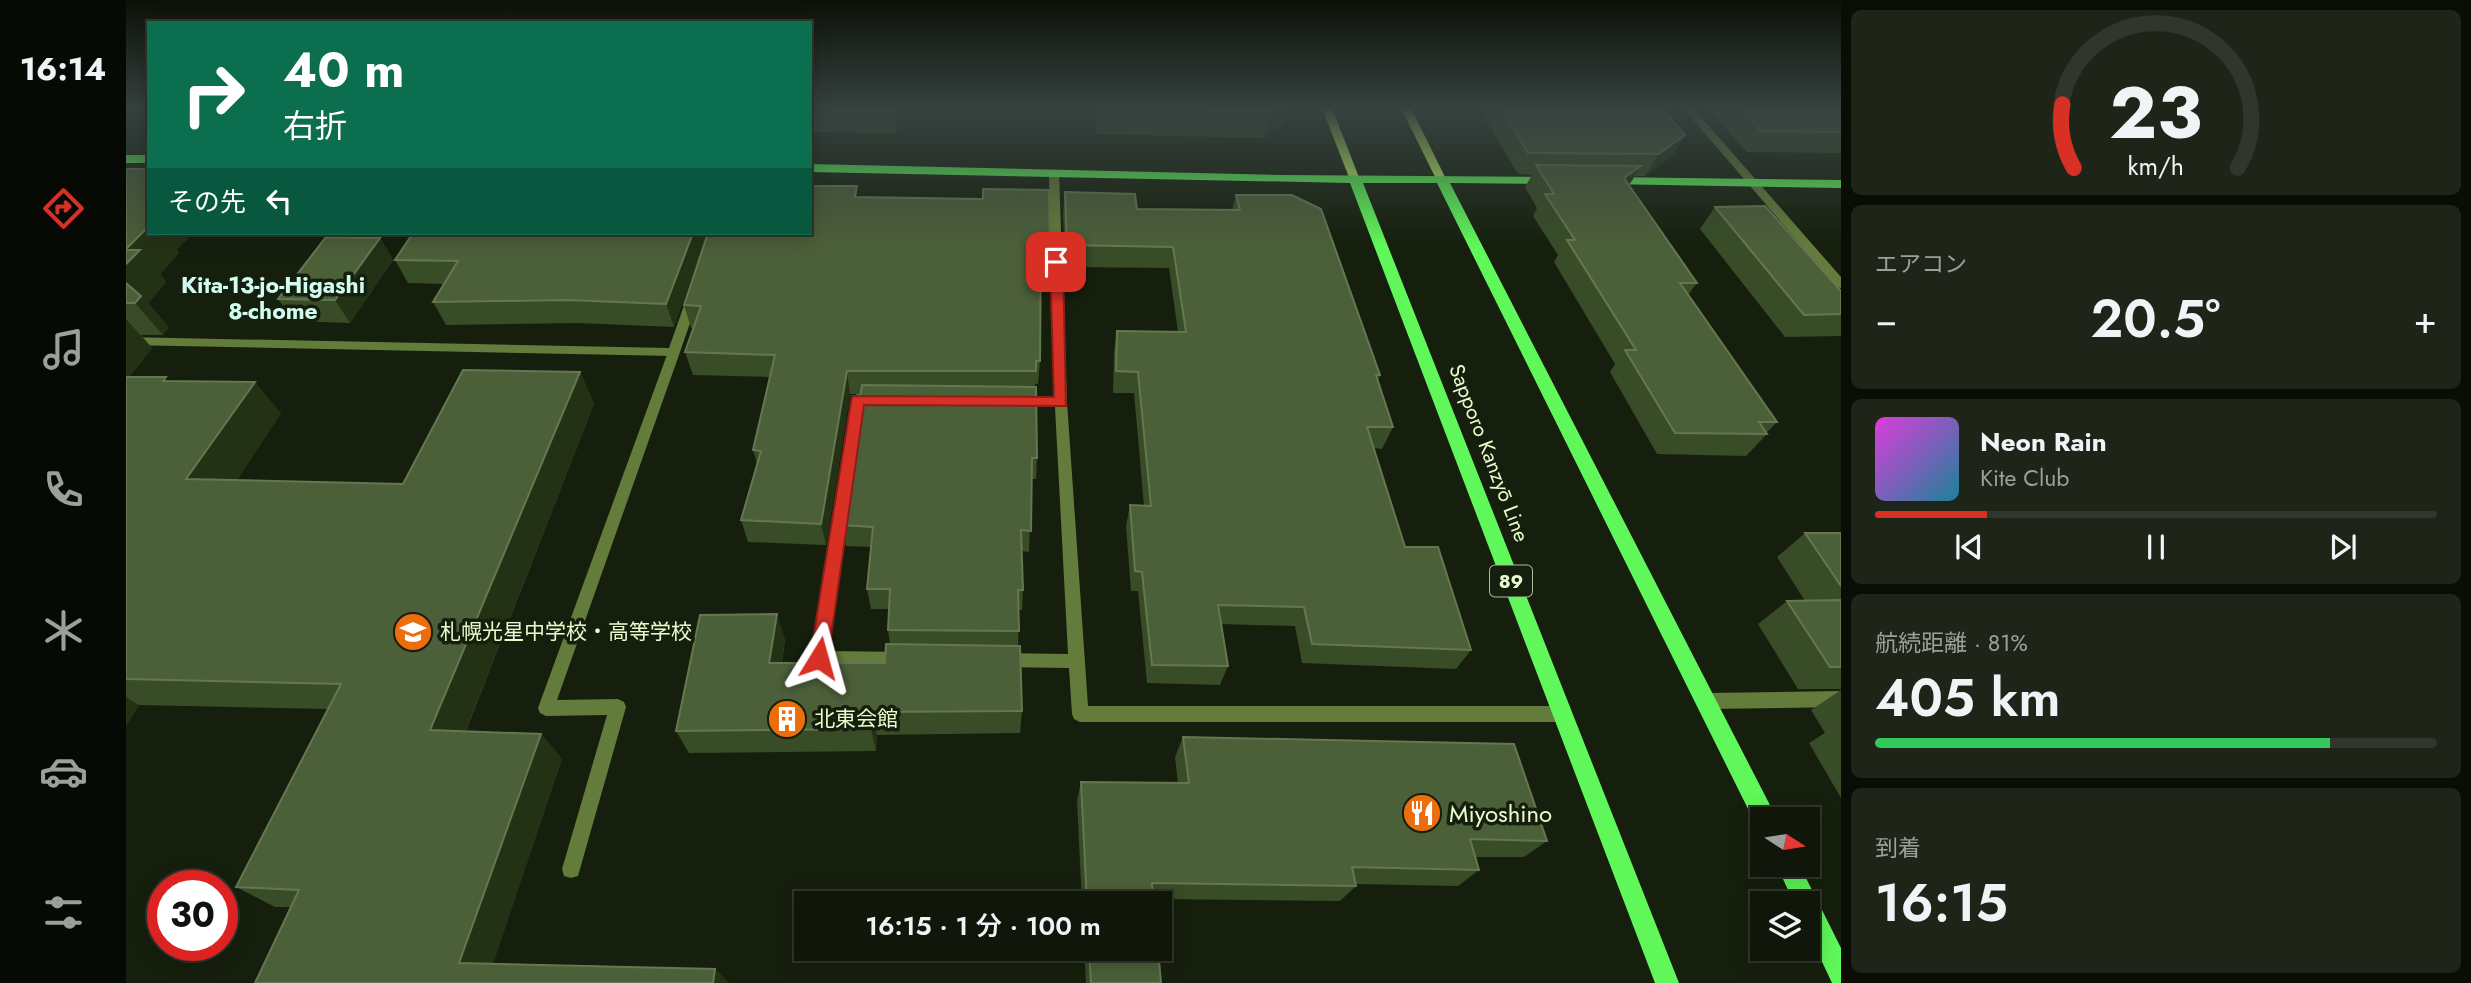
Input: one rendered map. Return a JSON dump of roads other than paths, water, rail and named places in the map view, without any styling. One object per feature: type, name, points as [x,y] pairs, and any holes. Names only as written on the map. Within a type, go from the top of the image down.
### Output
[{"type":"main road","points":[[126,159],[147,159]]},
{"type":"main road","points":[[812,168],[1355,180],[1559,180]]},
{"type":"main road","name":"Sapporo Kanzyō Line","points":[[1355,180],[1667,983]]},
{"type":"main road","points":[[1442,181],[1759,807]]},
{"type":"main road","points":[[1600,181],[1841,184]]},
{"type":"main road","points":[[1820,931],[1841,974]]},
{"type":"street","points":[[1345,154],[1355,180]]},
{"type":"street","points":[[1429,154],[1442,181]]},
{"type":"street","points":[[1727,154],[1841,285]]},
{"type":"street","points":[[1054,173],[1061,402],[1080,714],[1562,714]]},
{"type":"street","points":[[571,869],[618,707],[546,708],[699,281]]},
{"type":"street","points":[[126,341],[674,352]]},
{"type":"street","points":[[898,400],[858,400],[819,658],[927,659]]},
{"type":"street","points":[[1007,401],[1061,402]]},
{"type":"street","points":[[981,660],[1076,661]]},
{"type":"street","points":[[1706,701],[1841,699]]},
{"type":"place","name":"札幌光星中学校・高等学校","points":[[413,632]]},
{"type":"place","name":"北東会館","points":[[787,719]]},
{"type":"place","name":"Miyoshino","points":[[1422,813]]},
{"type":"district","name":"Kita-13-jo-Higashi 8-chome","points":[[273,298]]}]
